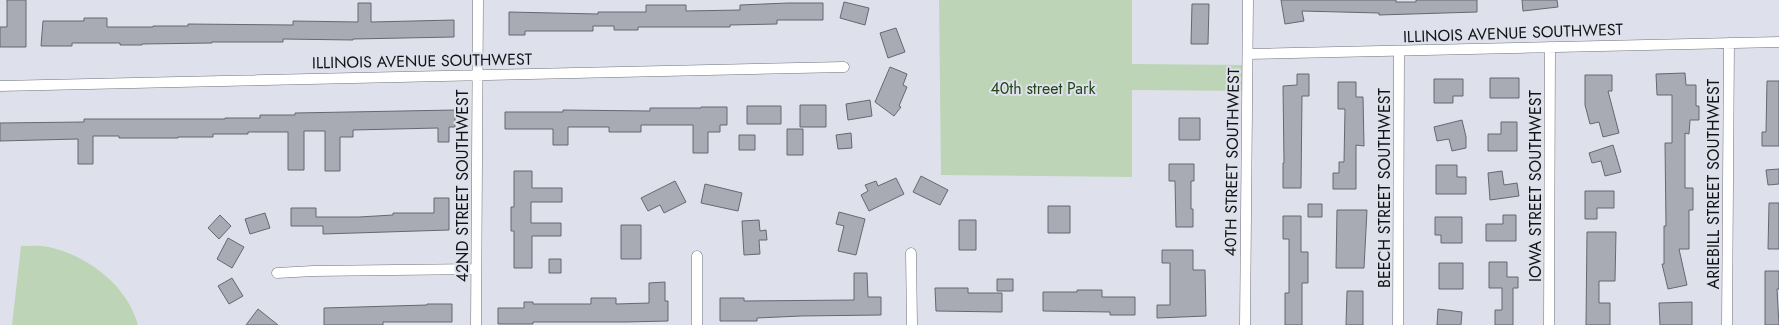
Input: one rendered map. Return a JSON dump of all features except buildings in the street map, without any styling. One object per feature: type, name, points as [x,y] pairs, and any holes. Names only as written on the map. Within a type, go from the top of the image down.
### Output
[{"type":"street","name":"42ND STREET SOUTHWEST","points":[[476,325],[478,0]]},
{"type":"street","name":"40TH STREET SOUTHWEST","points":[[1245,325],[1248,0]]},
{"type":"street","name":"ILLINOIS AVENUE SOUTHWEST","points":[[1248,54],[1779,42]]},
{"type":"street","name":"ARIEBILL STREET SOUTHWEST","points":[[1728,325],[1729,43]]},
{"type":"street","name":"IOWA STREET SOUTHWEST","points":[[1549,325],[1550,47]]},
{"type":"street","name":"BEECH STREET SOUTHWEST","points":[[1398,325],[1399,51]]},
{"type":"street","name":"ILLINOIS AVENUE SOUTHWEST","points":[[0,86],[844,67]]},
{"type":"street","points":[[911,253],[912,325]]},
{"type":"street","points":[[697,325],[698,256]]},
{"type":"street","points":[[277,273],[314,271],[476,269]]},
{"type":"green space","name":"40th street Park","points":[[939,0],[1132,0],[1132,64],[1244,65],[1247,91],[1132,90],[1132,177],[941,175]]},
{"type":"green space","points":[[21,246],[49,247],[64,251],[91,265],[104,274],[125,297],[133,311],[138,325],[12,325]]}]
